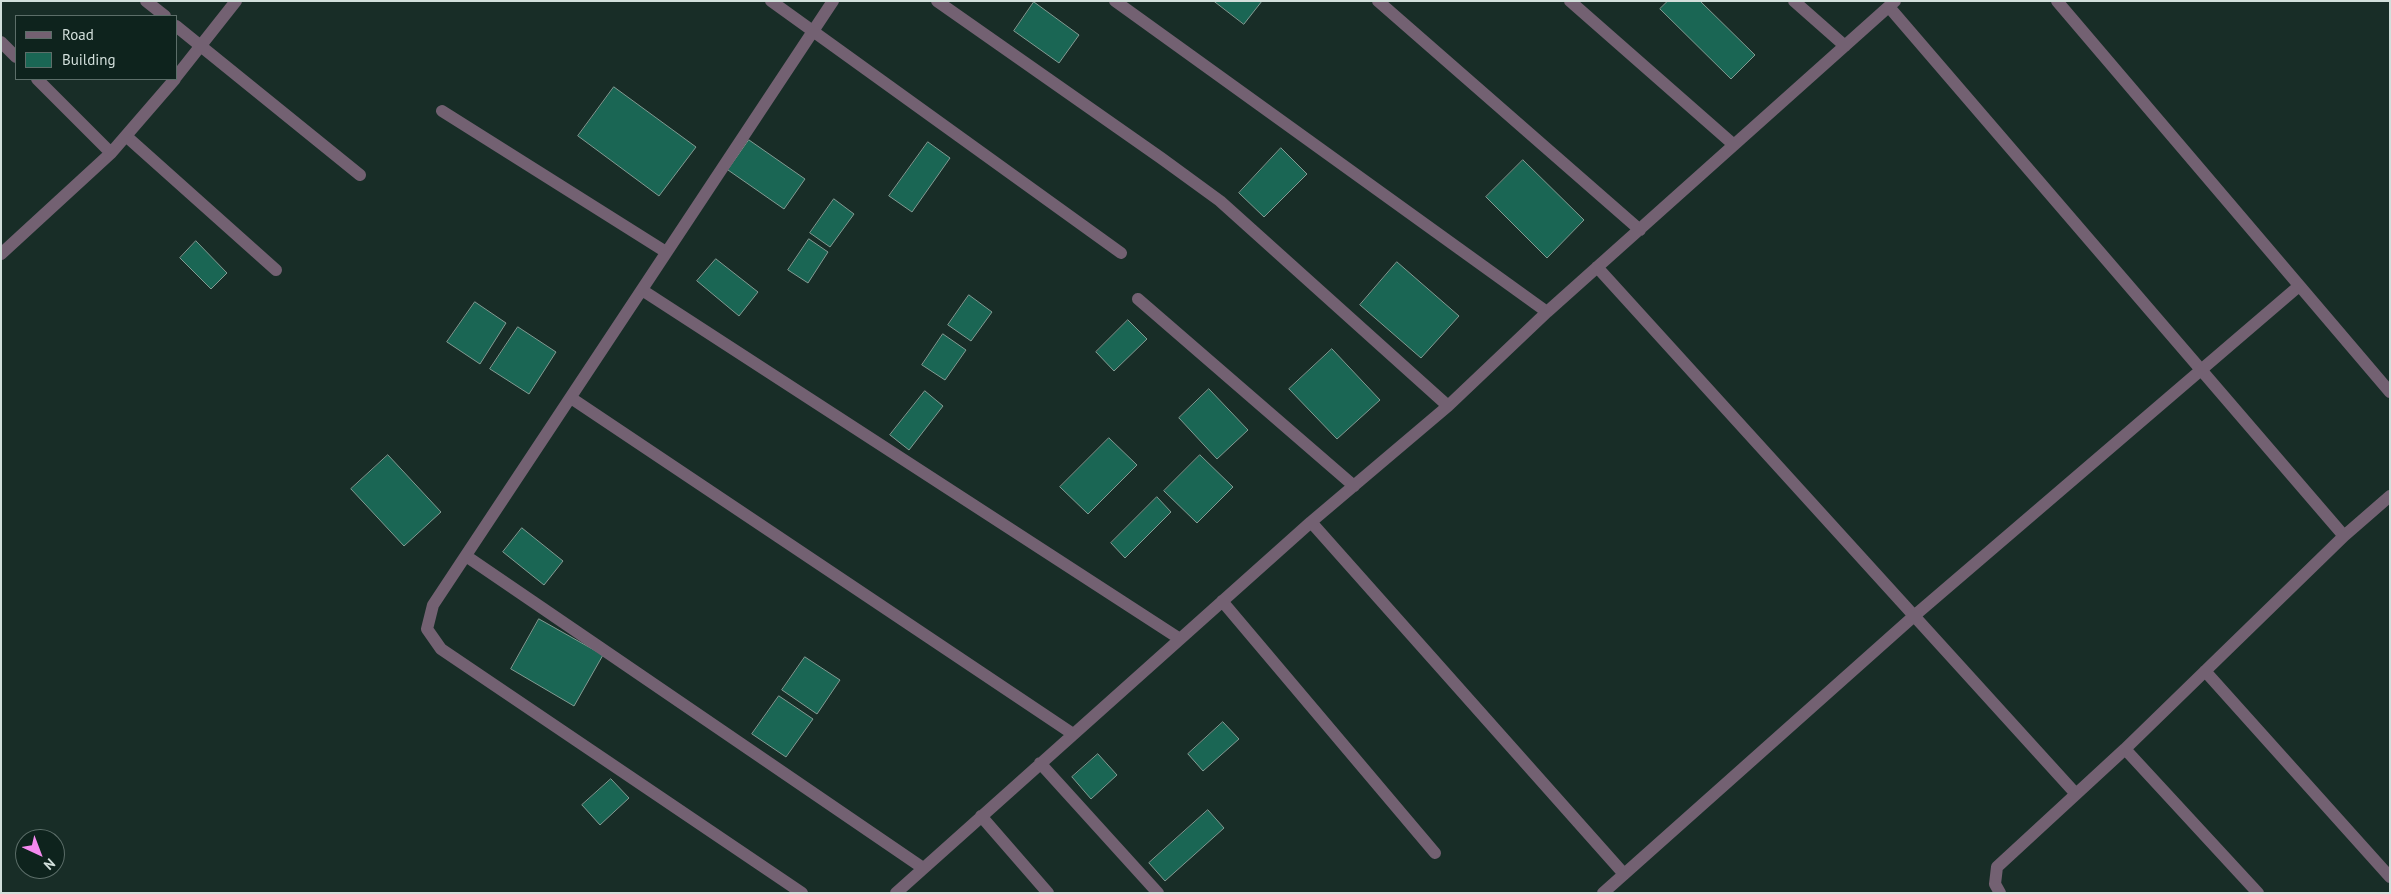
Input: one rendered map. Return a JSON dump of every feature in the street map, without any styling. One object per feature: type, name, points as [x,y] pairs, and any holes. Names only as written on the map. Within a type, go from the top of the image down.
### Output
[{"type":"street","points":[[146,1],[164,15]]},
{"type":"street","points":[[178,75],[236,1]]},
{"type":"street","points":[[771,1],[1121,253]]},
{"type":"street","points":[[802,893],[441,649],[427,629],[433,605],[833,1]]},
{"type":"street","points":[[937,1],[1162,158],[1220,201],[1448,406]]},
{"type":"street","points":[[1115,1],[1547,312]]},
{"type":"street","points":[[1378,1],[1640,230]]},
{"type":"street","points":[[1570,1],[1734,145]]},
{"type":"street","points":[[1794,1],[1845,46]]},
{"type":"street","points":[[2057,1],[2390,392]]},
{"type":"street","points":[[900,891],[923,868],[1311,522],[1448,406],[1596,267],[1640,230],[1892,4],[2201,371],[2344,536]]},
{"type":"street","points":[[178,28],[360,175]]},
{"type":"street","points":[[1,42],[15,56]]},
{"type":"street","points":[[38,80],[110,153]]},
{"type":"street","points":[[1,254],[110,153],[174,80]]},
{"type":"street","points":[[442,111],[666,252]]},
{"type":"street","points":[[126,136],[276,270]]},
{"type":"street","points":[[1596,267],[2076,794]]},
{"type":"street","points":[[1603,893],[1914,616],[2299,286]]},
{"type":"street","points":[[642,290],[1180,639]]},
{"type":"street","points":[[1138,299],[1354,486]]},
{"type":"street","points":[[571,398],[1073,734]]},
{"type":"street","points":[[2000,893],[1994,884],[1997,867],[2125,749],[2344,536],[2390,496]]},
{"type":"street","points":[[1311,522],[1624,874]]},
{"type":"street","points":[[466,556],[923,868]]},
{"type":"street","points":[[1222,601],[1435,853]]},
{"type":"street","points":[[2205,671],[2390,877]]},
{"type":"street","points":[[2125,749],[2258,893]]},
{"type":"street","points":[[1040,763],[1158,893]]},
{"type":"street","points":[[981,816],[1048,893]]},
{"type":"building","points":[[1214,1],[1262,1],[1244,24]]},
{"type":"building","points":[[1668,1],[1700,1],[1755,55],[1731,79],[1660,9]]},
{"type":"building","points":[[1034,2],[1079,35],[1059,63],[1014,31]]},
{"type":"building","points":[[614,87],[696,147],[659,196],[578,136]]},
{"type":"building","points":[[749,140],[805,179],[784,209],[728,170]]},
{"type":"building","points":[[928,142],[950,158],[912,212],[889,196]]},
{"type":"building","points":[[1281,148],[1307,174],[1264,217],[1239,193]]},
{"type":"building","points":[[1523,160],[1584,220],[1547,258],[1486,197]]},
{"type":"building","points":[[834,199],[854,214],[830,247],[810,233]]},
{"type":"building","points":[[809,239],[828,252],[808,283],[788,270]]},
{"type":"building","points":[[196,241],[227,273],[211,289],[180,258]]},
{"type":"building","points":[[716,259],[758,292],[739,316],[697,281]]},
{"type":"building","points":[[1397,262],[1459,316],[1421,358],[1360,305]]},
{"type":"building","points":[[969,295],[992,312],[971,341],[948,325]]},
{"type":"building","points":[[475,302],[506,323],[480,364],[447,342]]},
{"type":"building","points":[[1128,320],[1147,339],[1114,371],[1096,352]]},
{"type":"building","points":[[518,327],[556,352],[529,394],[490,369]]},
{"type":"building","points":[[943,334],[966,350],[945,380],[922,365]]},
{"type":"building","points":[[1332,349],[1380,400],[1337,439],[1289,389]]},
{"type":"building","points":[[1209,389],[1248,430],[1217,459],[1179,418]]},
{"type":"building","points":[[925,391],[943,406],[909,450],[890,435]]},
{"type":"building","points":[[1109,438],[1137,465],[1088,514],[1060,487]]},
{"type":"building","points":[[388,455],[441,512],[404,546],[351,489]]},
{"type":"building","points":[[1200,455],[1233,487],[1197,523],[1164,491]]},
{"type":"building","points":[[1157,497],[1171,512],[1125,558],[1111,543]]},
{"type":"building","points":[[522,528],[563,561],[544,585],[503,552]]},
{"type":"building","points":[[539,619],[603,655],[574,706],[511,669]]},
{"type":"building","points":[[805,657],[840,680],[817,714],[782,690]]},
{"type":"building","points":[[779,696],[813,719],[786,757],[752,734]]},
{"type":"building","points":[[1223,722],[1239,739],[1203,771],[1188,754]]},
{"type":"building","points":[[1098,754],[1117,775],[1091,799],[1072,777]]},
{"type":"building","points":[[611,779],[629,798],[600,825],[582,805]]},
{"type":"building","points":[[1208,810],[1224,828],[1165,881],[1149,863]]}]
